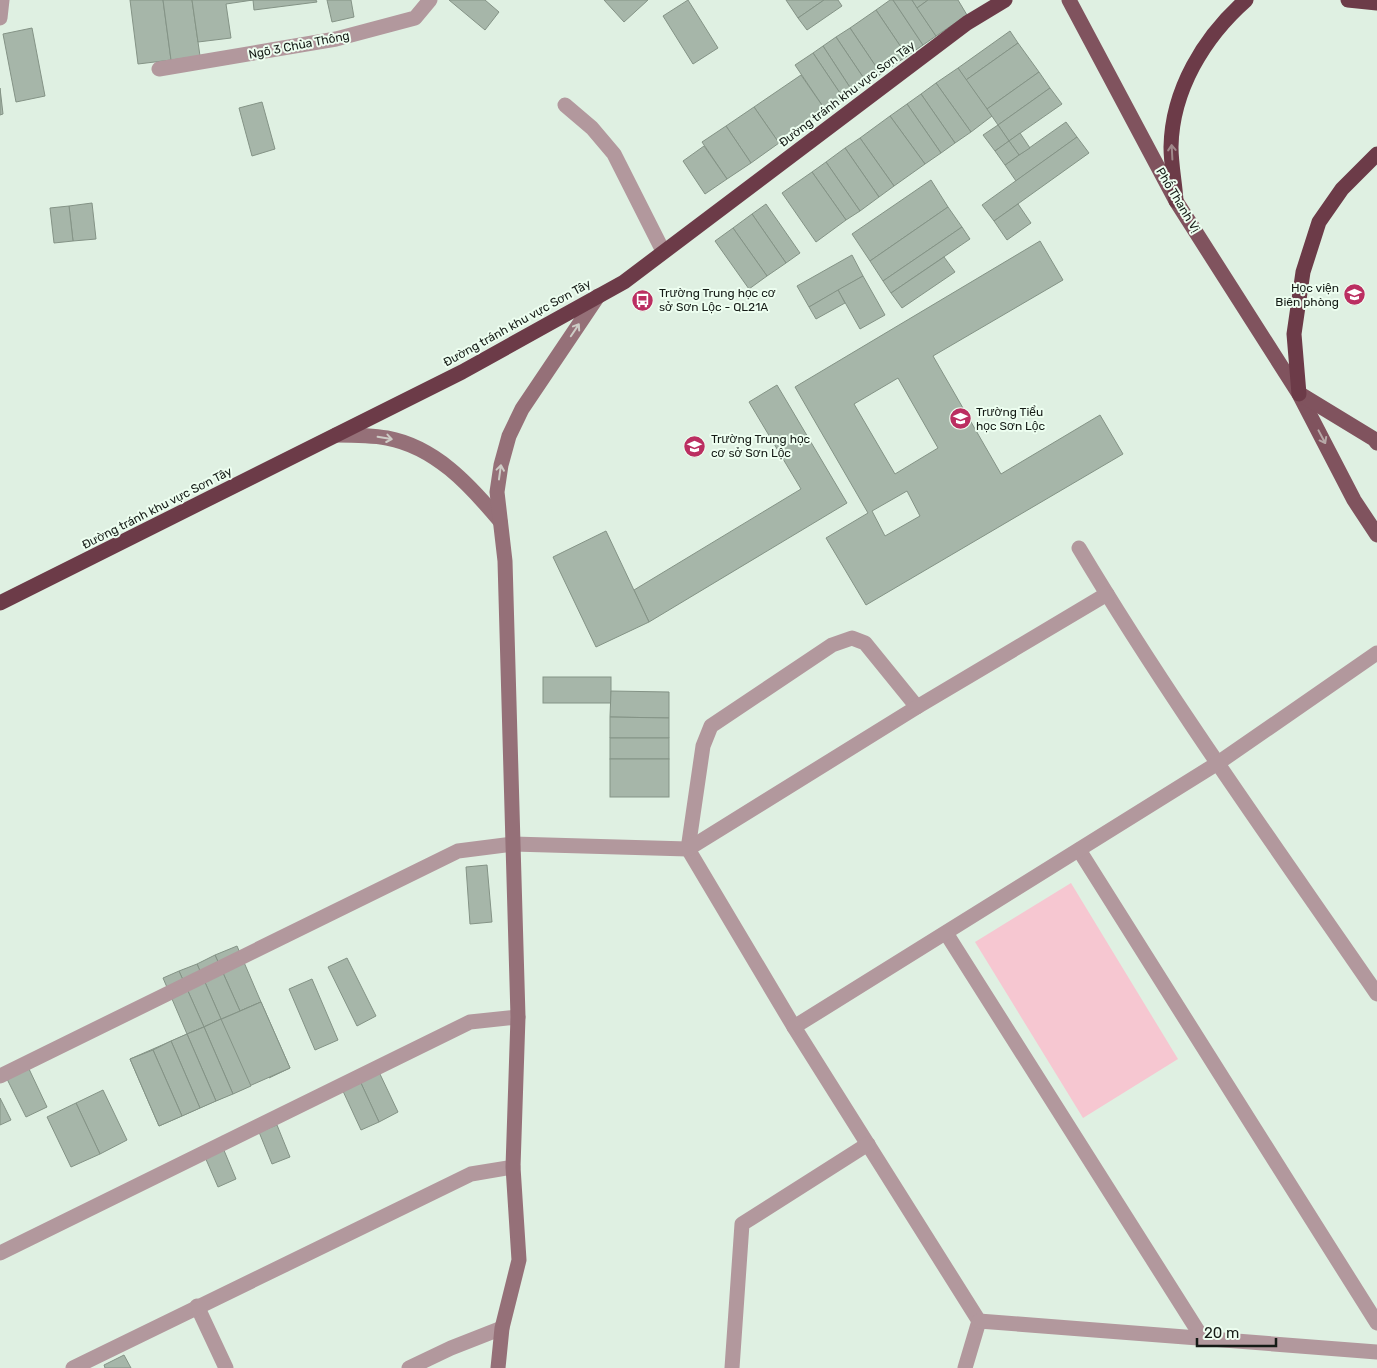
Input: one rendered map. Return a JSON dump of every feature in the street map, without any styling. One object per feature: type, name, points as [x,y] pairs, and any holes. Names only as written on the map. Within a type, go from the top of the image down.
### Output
[{"type":"highway","name":"Đường tránh khu vực Sơn Tây","points":[[0,603],[462,372],[624,282],[967,23],[1005,0]]},
{"type":"highway","points":[[1176,201],[1171,147],[1175,108],[1196,60],[1227,16],[1246,0]]},
{"type":"highway","points":[[1348,0],[1377,4]]},
{"type":"highway","points":[[1299,394],[1294,334],[1303,272],[1319,222],[1342,189],[1377,154]]},
{"type":"main road","name":"Phố Thanh Vị","points":[[1069,0],[1176,201],[1299,394],[1354,500],[1377,535]]},
{"type":"main road","name":"Phố Thanh Vị","points":[[1299,394],[1374,439],[1377,443]]},
{"type":"street","points":[[0,18],[2,0]]},
{"type":"street","name":"Ngõ 3 Chùa Thông","points":[[159,68],[336,39],[415,18],[430,0]]},
{"type":"street","points":[[564,105],[592,128],[614,154],[663,252]]},
{"type":"street","points":[[498,1368],[502,1328],[519,1260],[513,1167],[518,1017],[505,561],[497,492],[501,465],[509,436],[522,409],[598,296]]},
{"type":"street","points":[[336,435],[386,438],[409,443],[428,453],[469,486],[500,521]]},
{"type":"street","points":[[1079,548],[1218,763],[1377,994]]},
{"type":"street","points":[[0,1076],[458,851],[513,844],[688,849],[917,707],[1107,594]]},
{"type":"street","points":[[917,707],[865,643],[852,638],[832,645],[710,726],[703,746],[688,849],[794,1027],[979,1321],[965,1368]]},
{"type":"street","points":[[794,1027],[1218,763],[1377,653]]},
{"type":"street","points":[[1079,850],[1377,1323]]},
{"type":"street","points":[[946,933],[1203,1338]]},
{"type":"street","points":[[0,1253],[470,1022],[518,1017]]},
{"type":"street","points":[[732,1368],[742,1224],[868,1144]]},
{"type":"street","points":[[73,1368],[471,1174],[513,1167]]},
{"type":"street","points":[[197,1306],[226,1368]]},
{"type":"street","points":[[979,1321],[1377,1352]]},
{"type":"street","points":[[408,1368],[502,1328]]},
{"type":"shaded area","points":[[1071,883],[1178,1059],[1083,1118],[975,942]]},
{"type":"building","points":[[130,0],[163,0],[171,60],[138,64]]},
{"type":"building","points":[[163,0],[192,0],[200,56],[171,60]]},
{"type":"building","points":[[192,0],[253,0],[226,4],[231,38],[198,42]]},
{"type":"building","points":[[253,0],[316,0],[317,2],[254,10]]},
{"type":"building","points":[[327,0],[351,0],[354,17],[332,22]]},
{"type":"building","points":[[449,0],[485,0],[499,12],[485,30]]},
{"type":"building","points":[[604,0],[648,0],[624,22]]},
{"type":"building","points":[[688,0],[718,48],[693,64],[663,16]]},
{"type":"building","points":[[786,0],[824,0],[798,18]]},
{"type":"building","points":[[824,0],[838,0],[842,6],[807,30],[798,18]]},
{"type":"building","points":[[890,0],[893,0],[923,45],[907,56],[876,10]]},
{"type":"building","points":[[893,0],[912,0],[936,36],[923,45]]},
{"type":"building","points":[[912,0],[928,0],[917,8]]},
{"type":"building","points":[[928,0],[958,0],[967,15],[936,36],[917,8]]},
{"type":"building","points":[[876,10],[907,56],[881,74],[850,28]]},
{"type":"building","points":[[32,28],[45,96],[16,102],[3,34]]},
{"type":"building","points":[[850,28],[881,74],[867,83],[836,37]]},
{"type":"building","points":[[1010,31],[1018,43],[966,80],[958,68]]},
{"type":"building","points":[[836,37],[867,83],[853,92],[823,46]]},
{"type":"building","points":[[1018,43],[1039,72],[987,109],[966,80]]},
{"type":"building","points":[[823,46],[853,92],[844,99],[813,53]]},
{"type":"building","points":[[813,53],[844,99],[826,111],[795,65]]},
{"type":"building","points":[[958,68],[992,116],[971,132],[936,83]]},
{"type":"building","points":[[1039,72],[1050,88],[998,125],[987,109]]},
{"type":"building","points":[[801,75],[826,111],[779,143],[754,107]]},
{"type":"building","points":[[936,83],[971,132],[955,143],[921,94]]},
{"type":"building","points":[[0,88],[3,114],[0,115]]},
{"type":"building","points":[[1050,88],[1062,104],[1009,141],[998,125]]},
{"type":"building","points":[[921,94],[955,143],[941,153],[907,104]]},
{"type":"building","points":[[262,102],[275,149],[252,156],[239,108]]},
{"type":"building","points":[[907,104],[941,153],[925,164],[890,116]]},
{"type":"building","points":[[754,107],[779,143],[751,163],[726,126]]},
{"type":"building","points":[[890,116],[925,164],[894,186],[860,138]]},
{"type":"building","points":[[1066,122],[1077,137],[1016,181],[1005,165]]},
{"type":"building","points":[[998,125],[1009,141],[995,151],[983,135]]},
{"type":"building","points":[[726,126],[751,163],[727,179],[702,142]]},
{"type":"building","points":[[1020,133],[1030,148],[1019,155],[1009,141]]},
{"type":"building","points":[[1077,137],[1089,153],[994,221],[982,205]]},
{"type":"building","points":[[860,138],[894,186],[879,197],[845,148]]},
{"type":"building","points":[[1009,141],[1019,155],[1005,165],[995,151]]},
{"type":"building","points":[[704,146],[727,179],[705,194],[683,161]]},
{"type":"building","points":[[845,148],[879,197],[860,211],[826,162]]},
{"type":"building","points":[[826,162],[860,211],[846,220],[812,172]]},
{"type":"building","points":[[812,172],[846,220],[816,242],[782,193]]},
{"type":"building","points":[[931,180],[948,207],[870,261],[852,234]]},
{"type":"building","points":[[92,203],[96,239],[73,241],[69,206]]},
{"type":"building","points":[[766,204],[800,253],[786,263],[752,214]]},
{"type":"building","points":[[1018,204],[1031,223],[1007,240],[994,221]]},
{"type":"building","points":[[69,206],[73,241],[54,243],[50,208]]},
{"type":"building","points":[[948,207],[962,227],[883,281],[870,261]]},
{"type":"building","points":[[752,214],[786,263],[767,276],[733,228]]},
{"type":"building","points":[[962,227],[970,239],[891,293],[883,281]]},
{"type":"building","points":[[733,228],[767,276],[749,289],[715,241]]},
{"type":"building","points":[[1040,241],[1063,280],[933,356],[1001,474],[1100,415],[1123,454],[866,605],[826,538],[868,513],[795,387]],"holes":[[[898,378],[938,448],[895,474],[854,404]],[[907,491],[920,516],[885,536],[872,511]]]},
{"type":"building","points":[[852,255],[863,276],[809,307],[797,286]]},
{"type":"building","points":[[944,257],[955,272],[902,308],[891,293]]},
{"type":"building","points":[[863,276],[885,315],[860,329],[838,290]]},
{"type":"building","points":[[838,290],[845,303],[816,319],[809,307]]},
{"type":"building","points":[[777,385],[847,503],[649,622],[634,590],[801,489],[749,402]]},
{"type":"building","points":[[606,531],[649,622],[596,647],[553,557]]},
{"type":"building","points":[[543,677],[611,677],[611,703],[543,703]]},
{"type":"building","points":[[611,691],[669,692],[669,718],[610,717]]},
{"type":"building","points":[[610,717],[669,718],[669,738],[610,738]]},
{"type":"building","points":[[610,738],[669,738],[669,759],[610,759]]},
{"type":"building","points":[[610,759],[669,759],[669,797],[610,797]]},
{"type":"building","points":[[487,865],[492,922],[470,924],[466,867]]},
{"type":"building","points":[[237,946],[261,1002],[240,1011],[215,955]]},
{"type":"building","points":[[215,955],[240,1011],[221,1019],[197,964]]},
{"type":"building","points":[[347,958],[376,1016],[357,1026],[328,967]]},
{"type":"building","points":[[197,964],[221,1019],[204,1027],[179,971]]},
{"type":"building","points":[[179,971],[204,1027],[187,1034],[163,978]]},
{"type":"building","points":[[312,979],[338,1040],[315,1050],[289,989]]},
{"type":"building","points":[[261,1002],[290,1068],[269,1078],[240,1011]]},
{"type":"building","points":[[261,1002],[290,1068],[159,1126],[130,1059]]},
{"type":"building","points":[[221,1019],[251,1086],[233,1094],[204,1027]]},
{"type":"building","points":[[204,1027],[233,1094],[216,1101],[187,1034]]},
{"type":"building","points":[[187,1034],[216,1101],[200,1108],[171,1041]]},
{"type":"building","points":[[171,1041],[200,1108],[182,1116],[153,1050]]},
{"type":"building","points":[[153,1050],[182,1116],[159,1126],[130,1059]]},
{"type":"building","points":[[29,1069],[47,1107],[26,1117],[7,1079]]},
{"type":"building","points":[[379,1072],[398,1112],[379,1122],[360,1081]]},
{"type":"building","points":[[360,1081],[379,1122],[361,1130],[342,1089]]},
{"type":"building","points":[[103,1090],[127,1140],[100,1154],[76,1103]]},
{"type":"building","points":[[0,1098],[11,1120],[0,1125]]},
{"type":"building","points":[[76,1103],[100,1154],[71,1167],[47,1117]]},
{"type":"building","points":[[277,1125],[290,1157],[272,1164],[259,1132]]},
{"type":"building","points":[[223,1148],[236,1179],[218,1187],[205,1157]]},
{"type":"building","points":[[124,1355],[131,1368],[105,1368],[104,1365]]},
{"type":"place","name":"Học viện Biên phòng","points":[[1355,295]]},
{"type":"place","name":"Trường Trung học cơ sở Sơn Lộc - QL21A","points":[[643,300]]},
{"type":"place","name":"Trường Tiểu học Sơn Lộc","points":[[960,419]]},
{"type":"place","name":"Trường Trung học cơ sở Sơn Lộc","points":[[695,446]]}]
